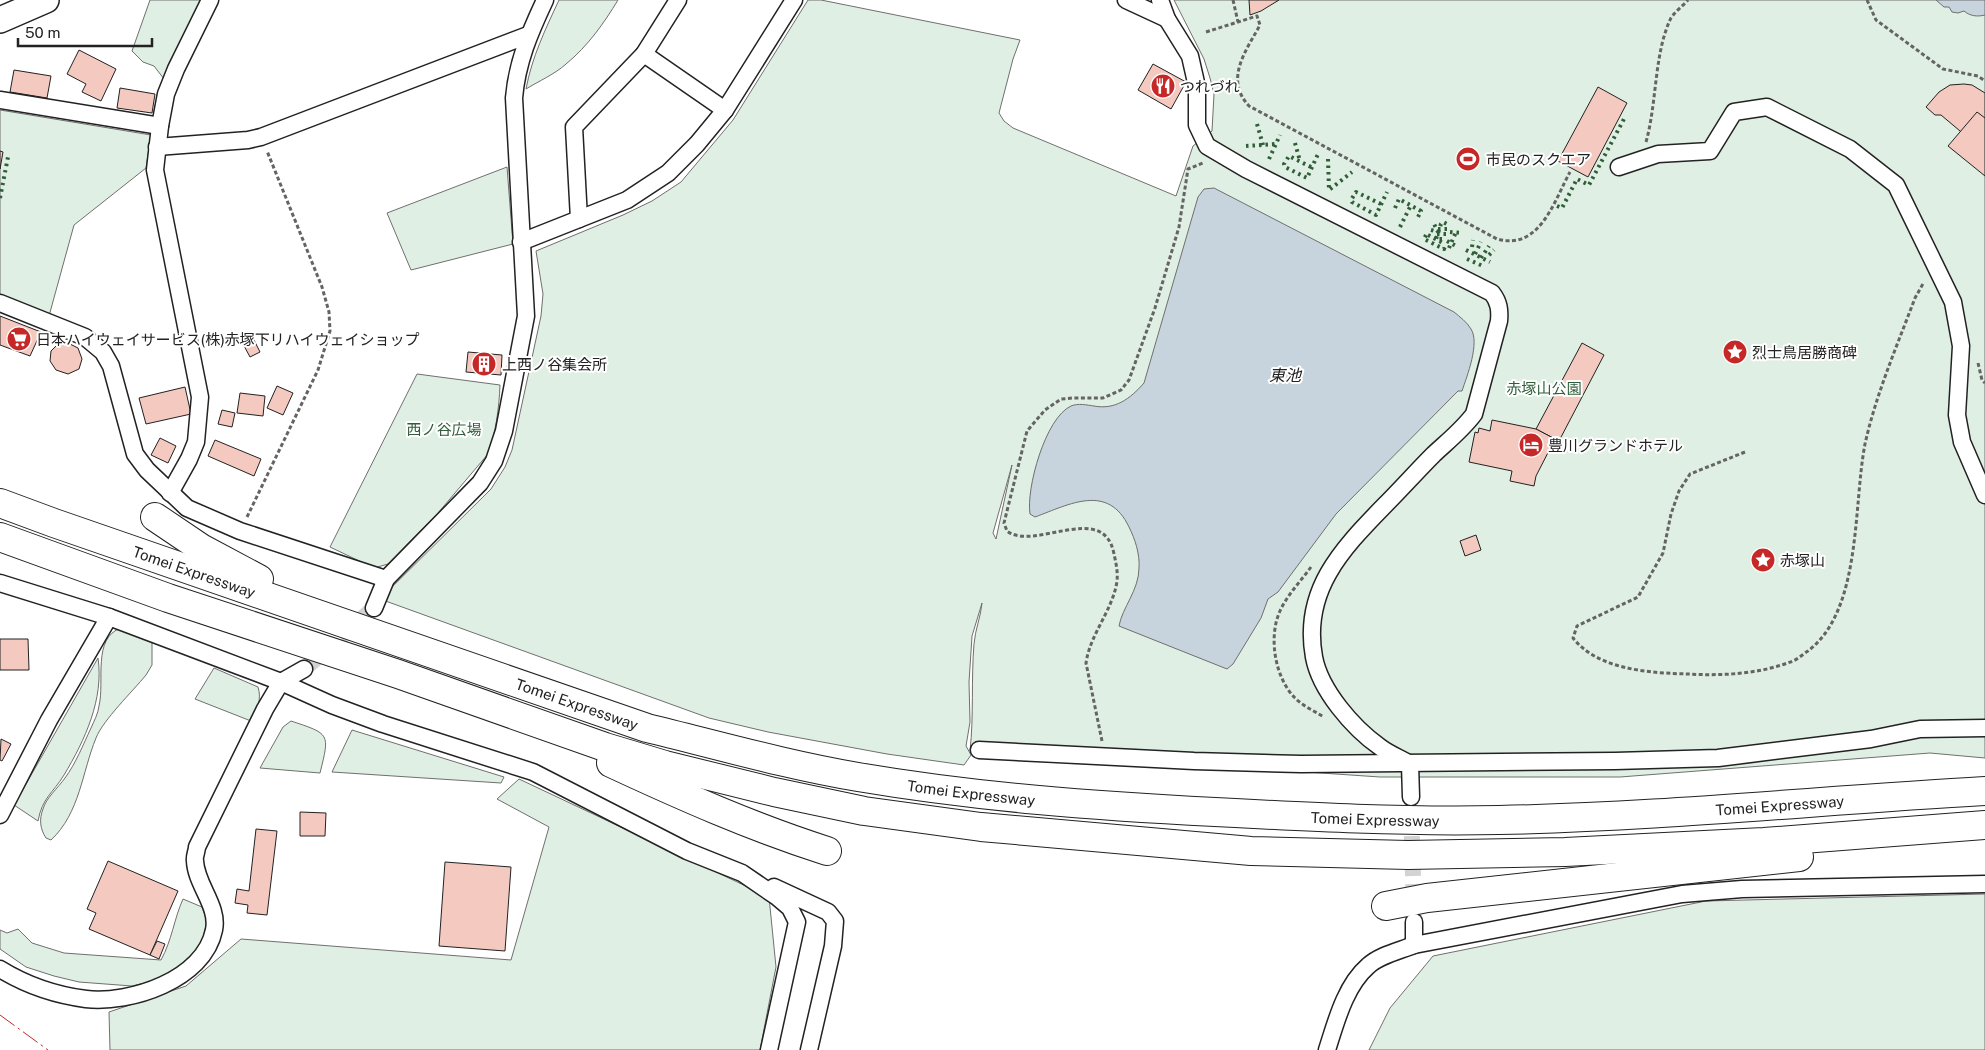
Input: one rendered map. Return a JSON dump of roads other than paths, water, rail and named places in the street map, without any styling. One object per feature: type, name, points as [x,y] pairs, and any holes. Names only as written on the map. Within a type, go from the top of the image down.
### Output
[{"type":"highway","name":"Tomei Expressway","points":[[0,503],[647,728],[744,752],[855,776],[950,791],[1103,806],[1433,821],[1543,819],[1673,813],[1985,791]]},
{"type":"highway","points":[[155,517],[201,548],[336,620]]},
{"type":"highway","name":"Tomei Expressway","points":[[0,537],[168,598],[398,674],[605,747],[774,792],[864,811],[981,827],[1242,850],[1408,855],[1565,852],[1764,842],[1980,825]]},
{"type":"highway","points":[[492,707],[696,803],[783,837],[827,851]]},
{"type":"highway","points":[[1386,906],[1427,898],[1833,854],[1910,842],[1980,825]]},
{"type":"main road","points":[[0,20],[46,0]]},
{"type":"street","points":[[170,492],[190,459],[196,442],[200,397],[155,170],[166,94],[210,0]]},
{"type":"street","points":[[374,608],[386,579],[480,483],[494,461],[504,431],[526,316],[514,98],[516,78],[528,35],[545,0]]},
{"type":"street","points":[[579,219],[574,127],[644,54],[678,0]]},
{"type":"street","points":[[521,242],[627,200],[668,173],[698,144],[725,110],[794,0]]},
{"type":"street","points":[[1126,0],[1167,19]]},
{"type":"street","points":[[1160,0],[1167,19],[1190,56],[1197,87],[1197,124],[1207,146],[1246,169],[1492,294],[1497,300],[1500,310],[1499,321],[1474,414],[1346,546],[1328,575],[1316,601],[1311,624],[1316,666],[1322,682],[1332,697],[1359,730],[1380,748],[1410,764]]},
{"type":"street","points":[[157,147],[248,140],[261,137],[528,35]]},
{"type":"street","points":[[644,54],[725,110]]},
{"type":"street","points":[[0,100],[160,126]]},
{"type":"street","points":[[1619,167],[1658,154],[1710,151],[1734,112],[1767,106],[1850,149],[1896,185],[1953,302],[1961,346],[1957,415],[1962,442],[1985,495]]},
{"type":"street","points":[[0,303],[85,337],[103,352],[111,366],[135,454],[147,470],[187,508],[240,531],[386,579]]},
{"type":"street","points":[[0,583],[109,617],[281,682],[332,705],[383,724],[533,772],[687,851],[742,873],[828,912],[835,921],[833,946],[810,1050]]},
{"type":"street","points":[[0,814],[49,720],[109,617]]},
{"type":"street","points":[[0,969],[18,980],[52,992],[87,999],[120,998],[148,991],[175,980],[194,965],[214,931],[215,918],[194,861],[198,846],[265,709],[281,682],[304,669]]},
{"type":"street","points":[[979,750],[1194,761],[1300,764],[1615,761],[1718,758],[1871,739],[1920,728],[1985,728]]},
{"type":"street","points":[[1410,764],[1411,797]]},
{"type":"street","points":[[742,873],[790,908],[797,922],[769,1050]]},
{"type":"street","points":[[1327,1050],[1356,978],[1369,965],[1414,945],[1682,894],[1742,889],[1985,884]]},
{"type":"street","points":[[1414,922],[1414,945]]},
{"type":"water","points":[[1936,0],[1985,0],[1985,15],[1974,16],[1964,11],[1952,12],[1949,7],[1944,7]]},
{"type":"water","name":"東池","points":[[1214,188],[1454,312],[1471,329],[1474,342],[1472,360],[1462,391],[1458,391],[1336,514],[1278,592],[1268,599],[1261,618],[1233,664],[1227,669],[1119,626],[1123,612],[1136,584],[1139,563],[1138,552],[1129,527],[1120,513],[1110,505],[1099,501],[1087,501],[1062,507],[1035,517],[1030,514],[1031,488],[1039,455],[1053,424],[1062,413],[1071,406],[1082,404],[1102,407],[1115,405],[1128,398],[1144,383],[1198,197],[1204,189]]},
{"type":"tunnel","points":[[304,669],[374,608]]},
{"type":"tunnel","points":[[1411,812],[1414,907]]},
{"type":"place","name":"つれづれ","points":[[1163,86]]},
{"type":"place","name":"市民のスクエア","points":[[1468,159]]},
{"type":"place","name":"日本ハイウェイサービス(株)赤塚下リハイウェイショップ","points":[[19,339]]},
{"type":"place","name":"烈士鳥居勝商碑","points":[[1735,352]]},
{"type":"place","name":"上西ノ谷集会所","points":[[484,364]]},
{"type":"place","name":"豊川グランドホテル","points":[[1531,445]]},
{"type":"place","name":"赤塚山","points":[[1763,560]]},
{"type":"park label","name":"赤塚山公園","points":[[1544,388]]},
{"type":"park label","name":"西ノ谷広場","points":[[444,429]]}]
